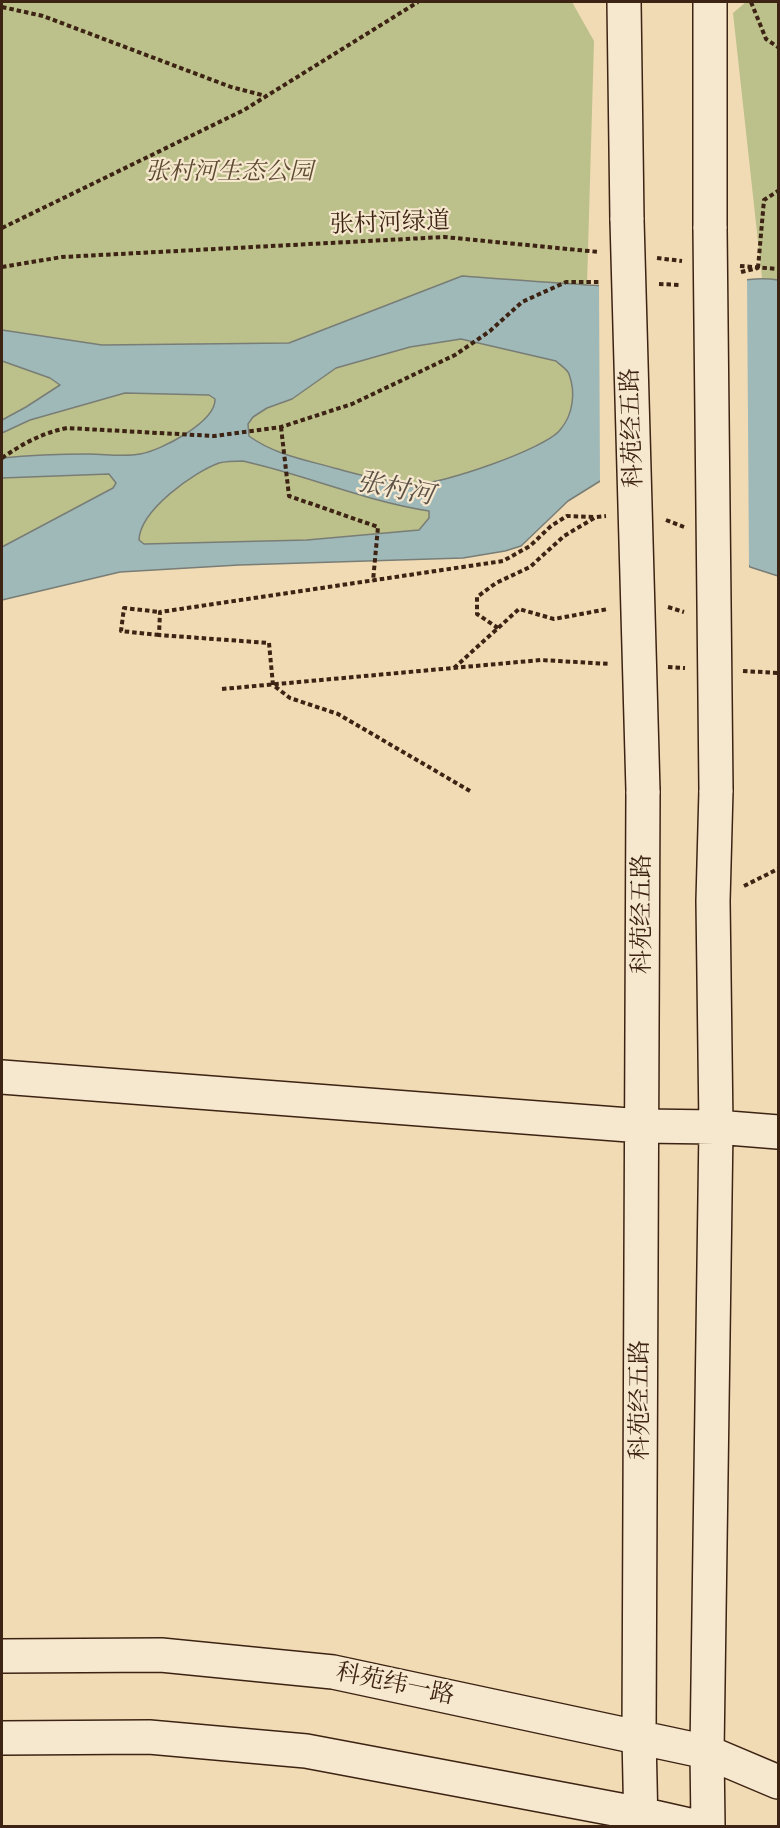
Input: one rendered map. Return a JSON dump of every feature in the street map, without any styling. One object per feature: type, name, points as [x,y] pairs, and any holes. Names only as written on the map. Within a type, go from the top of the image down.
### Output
[{"type":"main road","name":"科苑经五路","points":[[624,2],[627,220],[643,791],[639,1737],[641,1820]]},
{"type":"main road","points":[[708,1827],[706,1752],[716,1127],[710,2]]},
{"type":"main road","points":[[2,1077],[642,1126],[716,1127],[778,1132]]},
{"type":"main road","name":"科苑纬一路","points":[[2,1656],[161,1655],[333,1672],[706,1752],[778,1782]]},
{"type":"main road","points":[[2,1738],[149,1737],[306,1751],[641,1820],[694,1827]]},
{"type":"path","points":[[2,228],[244,111],[418,2]]},
{"type":"path","points":[[759,2],[752,4],[766,39],[778,47]]},
{"type":"path","points":[[2,7],[43,16],[231,87],[266,96]]},
{"type":"path","points":[[758,268],[764,200],[778,191]]},
{"type":"path","name":"张村河绿道","points":[[2,267],[62,257],[444,237],[606,253]]},
{"type":"path","points":[[653,258],[688,261]]},
{"type":"path","points":[[734,266],[778,269]]},
{"type":"path","points":[[735,274],[758,268]]},
{"type":"path","points":[[2,458],[15,448],[47,432],[67,428],[214,436],[281,427],[352,404],[455,355],[490,331],[522,303],[566,282],[603,282]]},
{"type":"path","points":[[658,284],[690,286]]},
{"type":"path","points":[[281,427],[289,496],[378,527],[373,580]]},
{"type":"path","points":[[470,791],[338,714],[291,698],[273,685],[269,643],[121,631],[124,608],[160,612],[503,561],[530,546],[550,526],[567,516],[596,518],[616,515]]},
{"type":"path","points":[[656,516],[684,527],[691,536]]},
{"type":"path","points":[[498,628],[477,614],[477,597],[496,584],[530,567],[564,536],[596,518]]},
{"type":"path","points":[[661,604],[690,614]]},
{"type":"path","points":[[454,668],[519,609],[554,619],[619,607]]},
{"type":"path","points":[[159,635],[160,612]]},
{"type":"path","points":[[222,689],[541,660],[612,664]]},
{"type":"path","points":[[660,667],[695,669]]},
{"type":"path","points":[[731,670],[778,673]]},
{"type":"green space","name":"张村河生态公园","points":[[2,2],[572,2],[594,41],[587,285],[462,276],[289,343],[102,345],[2,330]]},
{"type":"green space","points":[[746,2],[778,2],[778,280],[762,278],[733,13]]},
{"type":"green space","points":[[461,339],[556,361],[564,367],[569,374],[573,396],[568,418],[560,430],[535,447],[514,456],[446,479],[415,484],[374,478],[301,459],[279,452],[249,436],[248,424],[253,417],[267,408],[292,399],[336,368],[410,347]]},
{"type":"green space","points":[[2,361],[50,378],[60,385],[2,420]]},
{"type":"green space","points":[[125,393],[209,395],[215,399],[213,408],[207,417],[186,434],[161,447],[140,454],[67,454],[2,458],[2,433],[30,420]]},
{"type":"green space","points":[[243,461],[382,501],[429,511],[430,518],[419,530],[307,540],[144,544],[139,540],[142,528],[158,505],[183,483],[219,463]]},
{"type":"green space","points":[[109,474],[116,483],[113,488],[2,547],[2,478]]},
{"type":"water","name":"张村河","points":[[462,276],[651,288],[691,287],[753,279],[778,280],[778,576],[750,567],[699,498],[664,479],[605,478],[568,501],[521,546],[505,551],[463,558],[239,565],[120,572],[2,600],[2,547],[113,488],[116,483],[109,474],[2,478],[2,458],[67,454],[128,455],[149,452],[197,426],[213,408],[215,399],[209,395],[125,393],[30,420],[2,433],[2,420],[60,385],[50,378],[2,361],[2,330],[102,345],[289,343]],"holes":[[[461,339],[556,361],[565,369],[569,374],[573,396],[568,418],[560,430],[535,447],[514,456],[446,479],[415,484],[374,478],[301,459],[279,452],[249,436],[248,424],[253,417],[267,408],[292,399],[336,368],[410,347]],[[243,461],[382,501],[429,511],[429,518],[419,530],[307,540],[144,544],[139,540],[148,517],[183,483],[219,463]]]},
{"type":"pier","points":[[747,276],[749,569],[697,500],[663,482],[606,481],[600,484],[599,282],[681,285]]}]
